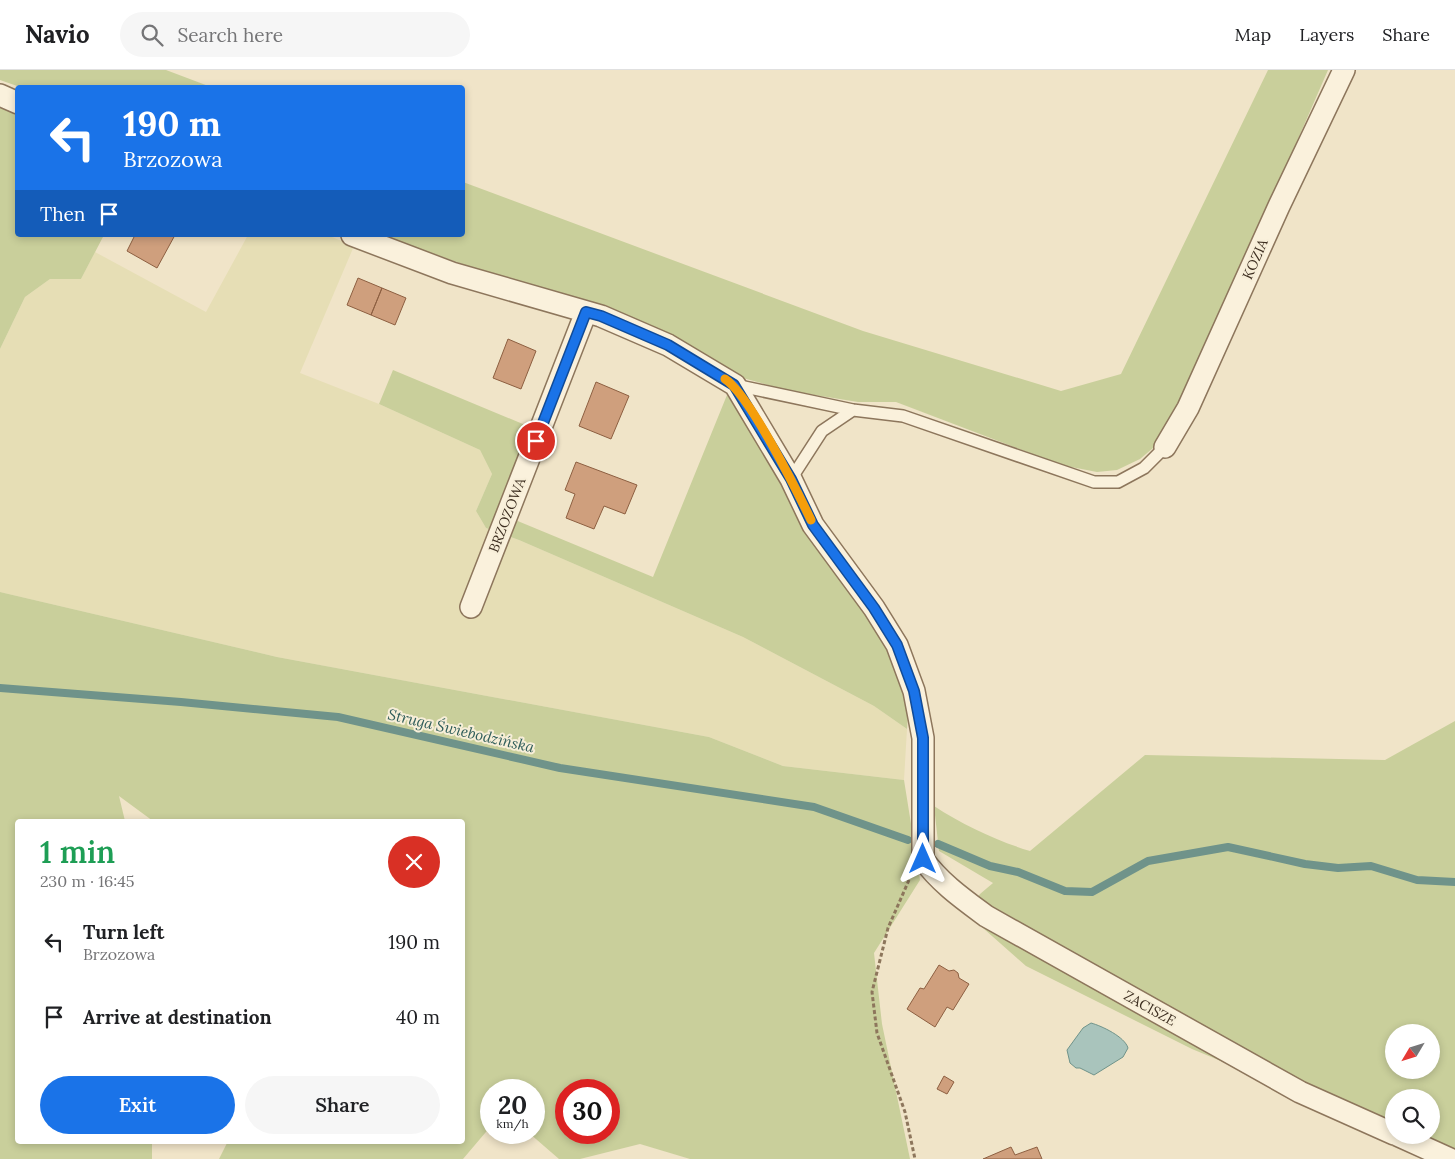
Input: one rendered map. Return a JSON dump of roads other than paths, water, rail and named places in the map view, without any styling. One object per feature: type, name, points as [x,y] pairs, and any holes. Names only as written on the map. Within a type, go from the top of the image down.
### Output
[{"type":"street","name":"KOZIA","points":[[1165,447],[1188,408],[1279,206],[1344,70]]},
{"type":"street","points":[[0,96],[15,101]]},
{"type":"street","points":[[357,237],[452,273],[601,316],[668,345],[734,385],[791,479]]},
{"type":"street","name":"BRZOZOWA","points":[[471,607],[586,312]]},
{"type":"street","name":"ZACISZE","points":[[791,479],[813,525],[874,608],[897,645],[914,691],[923,738],[923,859],[929,868],[956,893],[986,916],[1300,1092],[1385,1130]]},
{"type":"street","name":"ZACISZE","points":[[1417,1144],[1450,1159]]},
{"type":"lane","points":[[734,385],[853,410],[903,416],[1094,482],[1118,482],[1144,468],[1165,447]]},
{"type":"lane","points":[[791,479],[822,431],[853,410]]},
{"type":"water","points":[[1091,1023],[1107,1029],[1118,1036],[1128,1048],[1123,1057],[1094,1075],[1076,1068],[1070,1063],[1067,1050],[1083,1028]]},
{"type":"waterway","name":"Struga Świebodzińska","points":[[0,688],[181,702],[338,717],[560,768],[814,807],[908,840]]},
{"type":"waterway","name":"Struga Świebodzińska","points":[[938,844],[990,866],[1018,872],[1065,891],[1092,892],[1148,861],[1228,847],[1305,864],[1338,868],[1371,866],[1417,880],[1455,882]]}]
